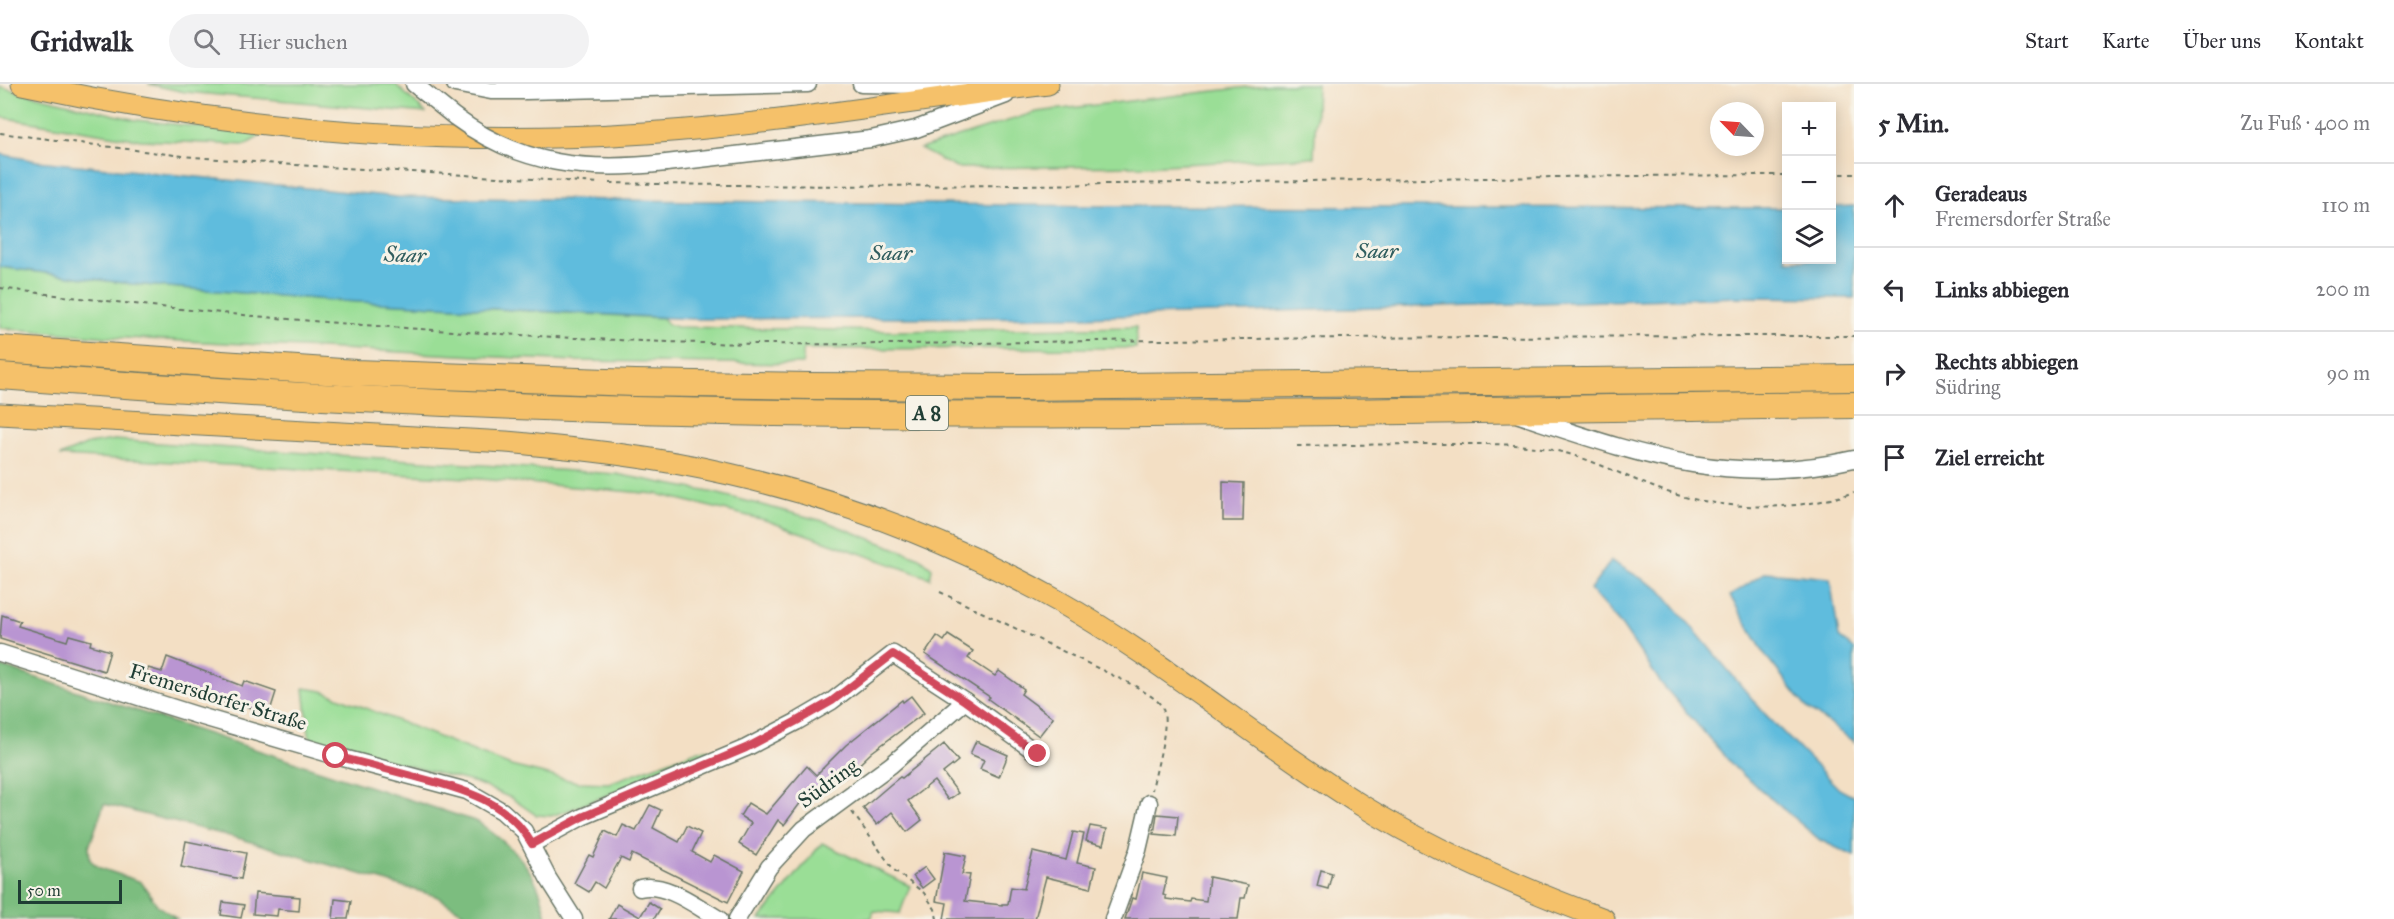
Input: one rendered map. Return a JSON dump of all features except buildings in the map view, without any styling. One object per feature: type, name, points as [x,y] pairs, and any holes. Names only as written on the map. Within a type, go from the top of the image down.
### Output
[{"type":"highway","name":"A 8","points":[[0,349],[356,373],[786,386],[1022,387],[1854,378]]},
{"type":"highway","name":"A 8","points":[[0,376],[355,400],[646,410],[1022,414],[1854,405]]},
{"type":"main road","points":[[22,84],[172,112],[323,130],[429,135],[555,136],[647,133],[719,126],[1048,84]]},
{"type":"main road","points":[[0,414],[506,442],[632,456],[729,474],[872,516],[933,540],[1056,600],[1109,632],[1362,806],[1446,852],[1541,896],[1604,919]]},
{"type":"street","points":[[414,84],[455,117],[500,144],[552,161],[614,168],[834,144],[895,134],[937,122],[1026,87]]},
{"type":"street","points":[[455,84],[491,91],[526,91],[808,84]]},
{"type":"street","points":[[861,84],[1026,87]]},
{"type":"street","points":[[1501,409],[1638,454],[1680,464],[1737,470],[1786,470],[1854,459]]},
{"type":"street","name":"Fremersdorfer Straße","points":[[0,653],[196,715],[467,791],[488,801],[515,820],[532,844],[548,878],[574,919]]},
{"type":"street","points":[[532,844],[582,817],[746,748],[832,701],[893,654],[965,701],[1038,754]]},
{"type":"street","name":"Südring","points":[[737,919],[768,867],[782,850],[804,829],[891,765],[965,701]]},
{"type":"street","points":[[1113,919],[1138,850],[1149,802]]},
{"type":"street","points":[[640,888],[650,886],[663,889],[719,919]]},
{"type":"path","points":[[1836,174],[1854,174]]},
{"type":"path","points":[[1228,181],[1782,175]]},
{"type":"path","points":[[0,288],[209,312],[323,322],[644,341],[879,345],[1432,337],[1854,336]]},
{"type":"path","points":[[1297,446],[1505,444],[1545,448],[1590,461],[1654,488],[1691,500],[1738,506],[1792,505],[1854,492]]},
{"type":"path","points":[[940,592],[1137,687],[1160,704],[1164,711],[1164,727],[1149,802]]},
{"type":"path","points":[[843,800],[894,870],[924,893],[935,909],[938,919]]},
{"type":"green space","points":[[148,84],[395,84],[426,113],[185,92]]},
{"type":"green space","points":[[1274,84],[1317,84],[1314,157],[1146,166],[956,168],[920,149],[1036,112]]},
{"type":"green space","points":[[0,87],[136,120],[264,134],[245,145],[141,140],[0,117]]},
{"type":"green space","points":[[0,267],[132,284],[341,301],[663,318],[668,324],[676,327],[895,331],[1136,327],[1136,348],[803,349],[803,364],[575,361],[108,337],[0,328]]},
{"type":"green space","points":[[114,440],[616,474],[715,493],[827,522],[920,558],[932,568],[930,578],[765,520],[657,494],[468,478],[60,456],[88,444]]},
{"type":"green space","points":[[0,666],[478,822],[504,842],[532,874],[547,919],[465,919],[467,915],[436,896],[241,839],[104,804],[89,847],[90,860],[100,868],[141,882],[158,906],[177,919],[0,919]]},
{"type":"green space","points":[[304,688],[323,691],[511,766],[577,782],[609,783],[699,750],[708,750],[713,753],[572,809],[551,816],[536,815],[511,798],[476,783],[312,741],[309,734]]},
{"type":"green space","points":[[822,843],[910,886],[900,913],[874,911],[871,919],[760,919]]},
{"type":"water","name":"Saar","points":[[0,154],[37,161],[397,197],[1101,206],[1782,208],[1782,264],[1836,264],[1836,207],[1854,206],[1854,298],[1740,297],[1082,317],[693,319],[341,301],[132,284],[0,267]]},
{"type":"water","points":[[1611,561],[1660,589],[1764,713],[1839,789],[1854,797],[1854,856],[1820,840],[1736,769],[1661,683],[1622,626],[1590,590]]},
{"type":"water","points":[[1766,572],[1830,578],[1839,637],[1854,649],[1854,742],[1806,707],[1766,656],[1730,596]]},
{"type":"route","points":[[336,756],[467,791],[488,801],[515,820],[532,844],[582,817],[746,748],[832,701],[893,654],[965,701],[1038,754]]}]
